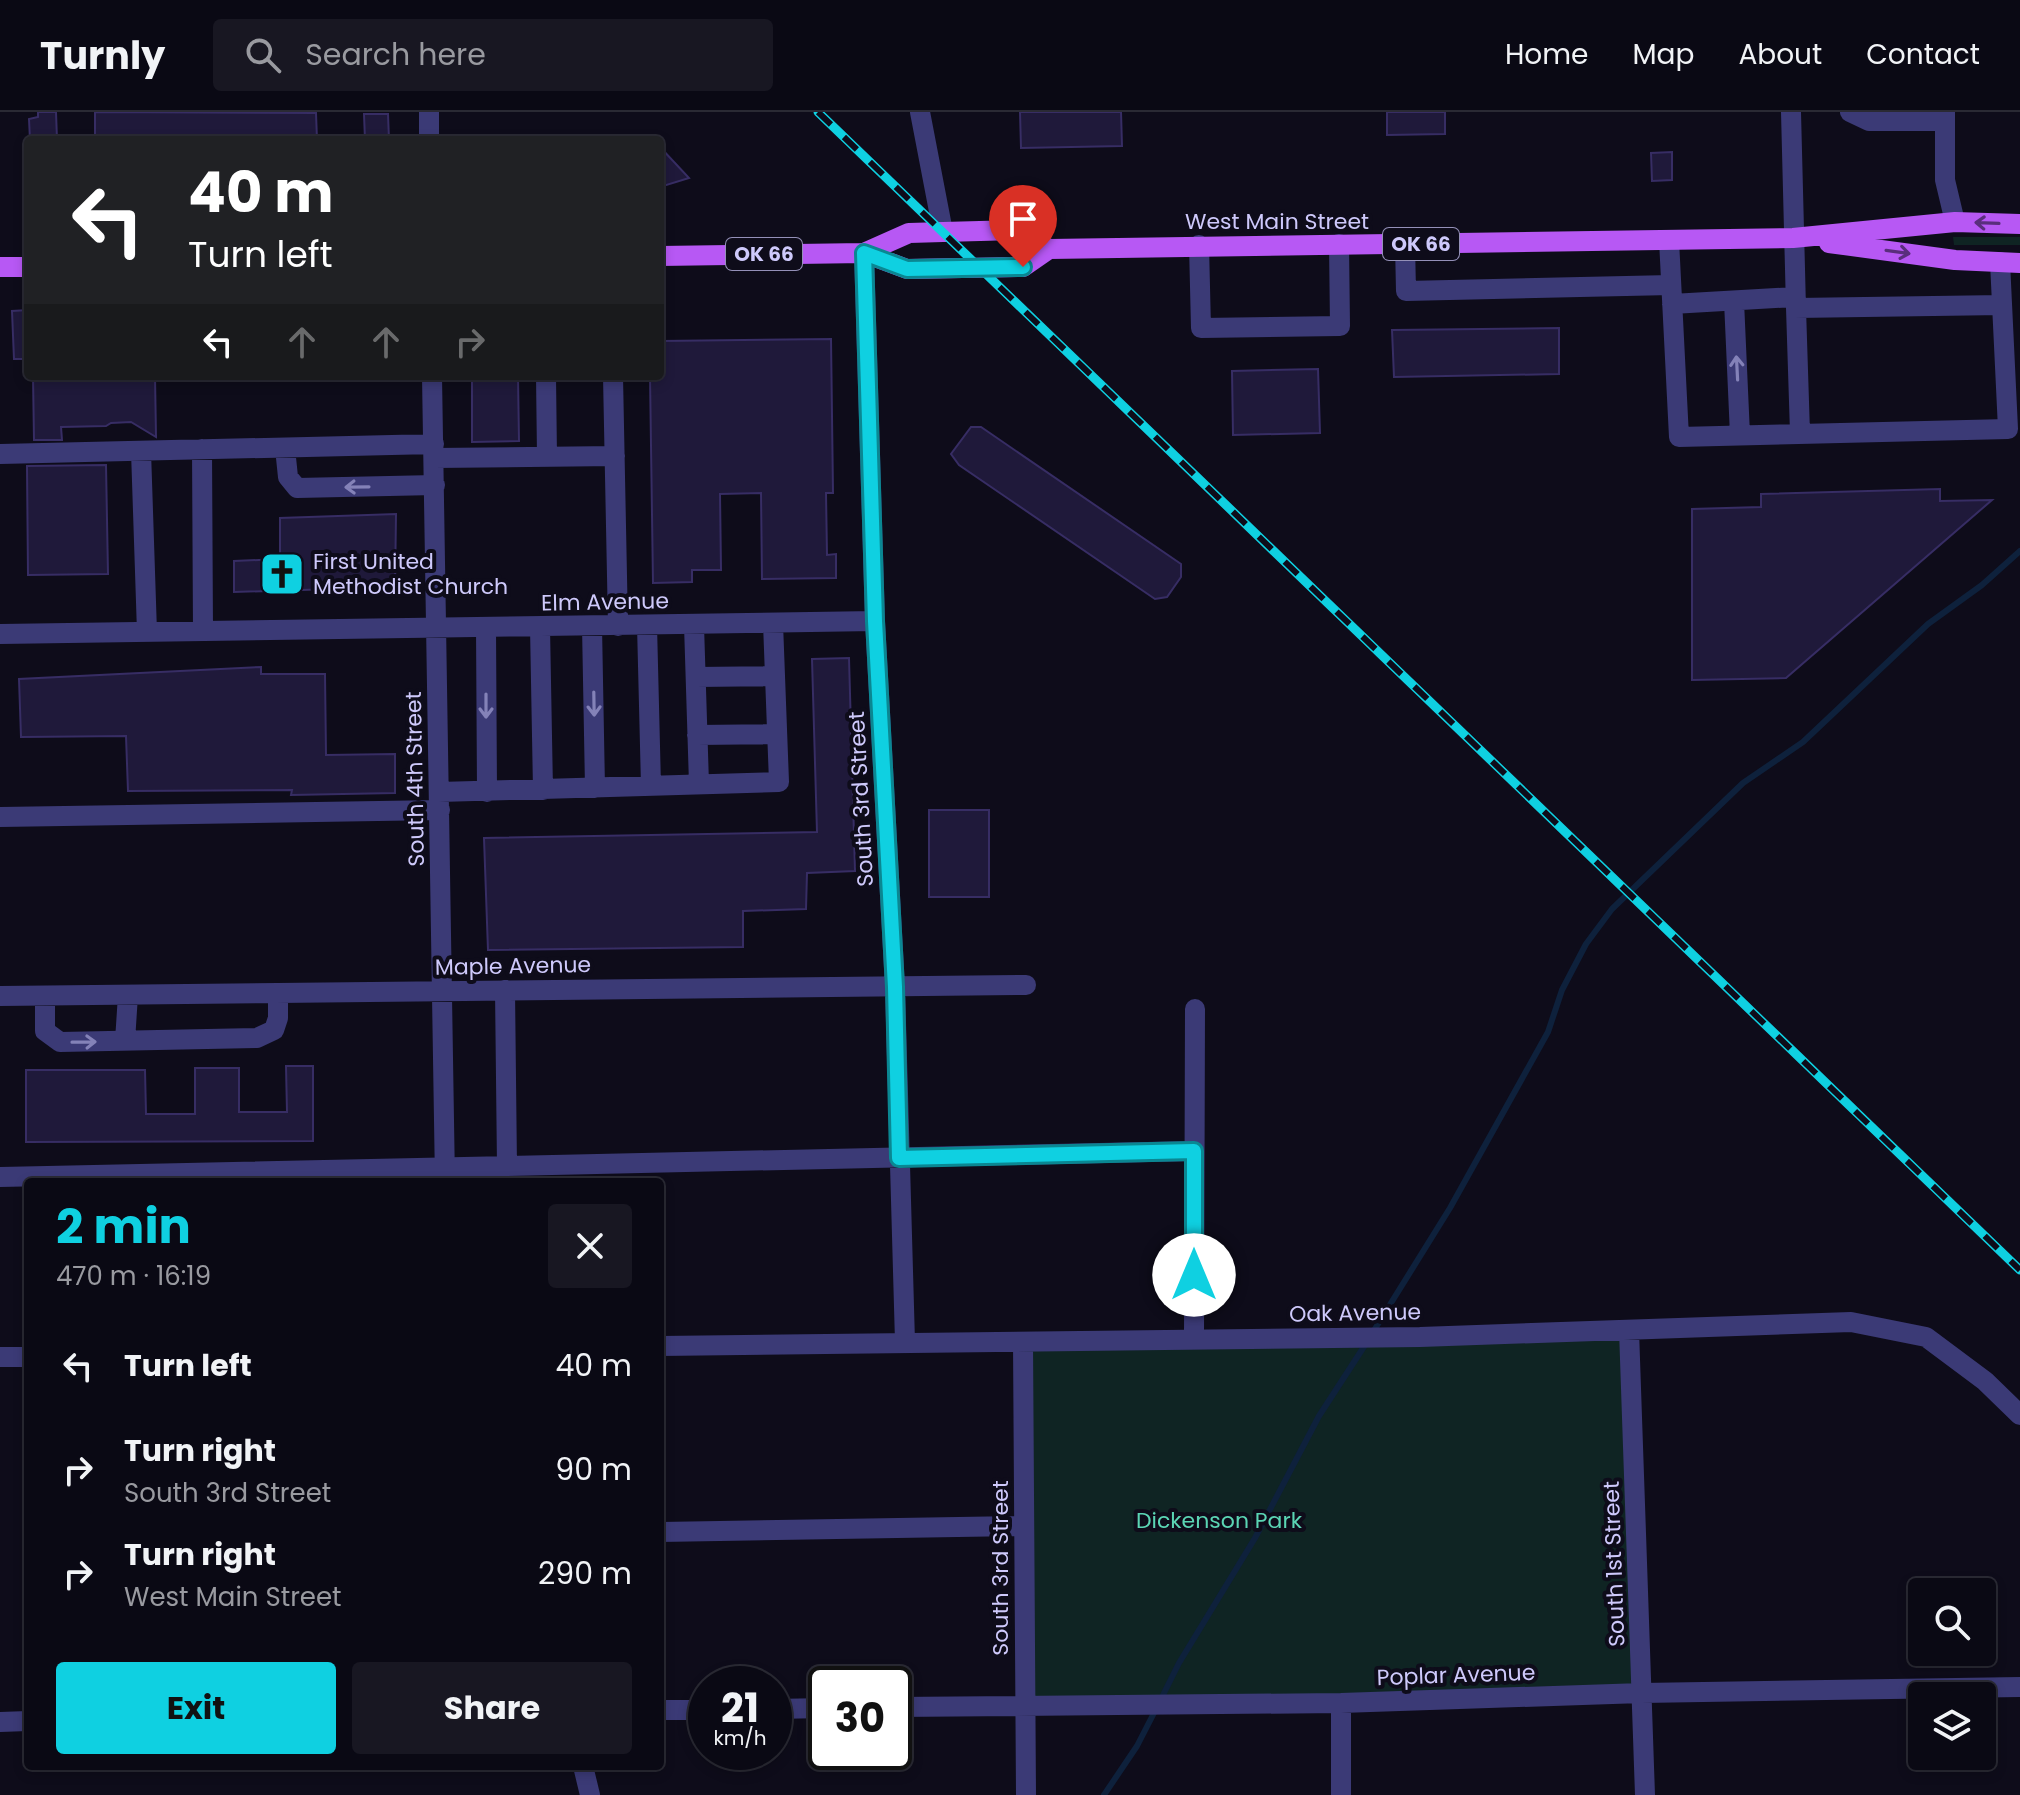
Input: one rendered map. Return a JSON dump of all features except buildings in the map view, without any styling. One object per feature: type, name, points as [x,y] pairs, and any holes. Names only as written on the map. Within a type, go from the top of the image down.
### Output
[{"type":"main road","name":"West Main Street","points":[[864,253],[909,233],[1017,230],[1049,249],[1793,238],[1955,222],[2020,224]]},
{"type":"main road","name":"West Main Street","points":[[1793,238],[1955,260],[2010,263]]},
{"type":"main road","name":"West Main Street","points":[[664,256],[864,253],[907,269],[1023,267],[1049,249]]},
{"type":"main road","points":[[0,267],[24,267]]},
{"type":"street","points":[[429,112],[429,136]]},
{"type":"street","points":[[920,112],[943,232]]},
{"type":"street","points":[[1791,112],[1800,433]]},
{"type":"street","points":[[1850,112],[1869,121],[1945,116],[1945,180],[1955,222]]},
{"type":"street","points":[[1669,240],[1679,437],[2008,429],[2002,305],[2010,263]]},
{"type":"street","points":[[1199,245],[1201,328],[1340,326],[1339,244]]},
{"type":"street","points":[[1405,244],[1406,291],[1672,295],[1796,303],[2002,305]]},
{"type":"street","name":"South 3rd Street","points":[[864,253],[875,621],[895,987],[905,1342]]},
{"type":"street","points":[[1734,301],[1740,435]]},
{"type":"street","name":"South 4th Street","points":[[432,380],[445,1175]]},
{"type":"street","points":[[546,380],[547,457]]},
{"type":"street","points":[[613,380],[618,626]]},
{"type":"street","points":[[285,448],[288,477],[297,488],[435,485]]},
{"type":"street","points":[[0,454],[285,448],[547,457],[615,456]]},
{"type":"street","points":[[202,449],[203,631]]},
{"type":"street","points":[[141,451],[147,632]]},
{"type":"street","name":"Elm Avenue","points":[[0,634],[875,621]]},
{"type":"street","points":[[0,817],[440,801],[487,792],[779,782],[773,623]]},
{"type":"street","points":[[647,625],[651,786]]},
{"type":"street","points":[[694,625],[699,784]]},
{"type":"street","points":[[592,626],[595,788]]},
{"type":"street","points":[[540,627],[543,790]]},
{"type":"street","points":[[486,628],[487,792]]},
{"type":"street","points":[[696,677],[775,676]]},
{"type":"street","points":[[697,735],[777,734]]},
{"type":"street","name":"Maple Avenue","points":[[0,996],[1026,985]]},
{"type":"street","points":[[505,990],[507,1167]]},
{"type":"street","points":[[45,996],[45,1031],[60,1042],[257,1038],[274,1030],[278,1018],[278,993]]},
{"type":"street","points":[[125,1041],[128,995]]},
{"type":"street","points":[[1194,1338],[1195,1009]]},
{"type":"street","points":[[0,1177],[445,1175],[507,1167],[1194,1151]]},
{"type":"street","name":"Oak Avenue","points":[[664,1346],[1420,1337],[1851,1322],[1926,1337],[1985,1381],[2020,1415]]},
{"type":"street","name":"South 1st Street","points":[[1629,1330],[1645,1795]]},
{"type":"street","name":"South 3rd Street","points":[[1023,1342],[1026,1795]]},
{"type":"street","points":[[0,1357],[24,1357]]},
{"type":"street","points":[[664,1532],[1024,1526]]},
{"type":"street","name":"Poplar Avenue","points":[[912,1707],[1341,1703],[1642,1693],[2020,1687]]},
{"type":"street","points":[[1341,1703],[1341,1795]]},
{"type":"street","points":[[664,1710],[688,1710]]},
{"type":"street","points":[[0,1722],[24,1721]]},
{"type":"street","points":[[584,1770],[590,1795]]},
{"type":"green space","points":[[1953,237],[2020,237],[2020,245],[1954,245]]},
{"type":"green space","name":"Dickenson Park","points":[[1629,1330],[1642,1693],[1024,1706],[1023,1342]]},
{"type":"waterway","points":[[1373,1332],[1450,1208],[1548,1032],[1562,990],[1586,944],[1612,909],[1743,783],[1803,742],[1928,624],[1982,585],[2020,551]]},
{"type":"waterway","points":[[1161,1699],[1179,1663],[1255,1538],[1319,1416],[1367,1342]]},
{"type":"waterway","points":[[1104,1795],[1137,1746],[1156,1709]]},
{"type":"railway","points":[[818,112],[2020,1270]]},
{"type":"place","name":"First United Methodist Church","points":[[282,574]]},
{"type":"route","points":[[1023,267],[907,269],[864,253],[875,621],[895,987],[899,1158],[1194,1151],[1194,1275]]}]
